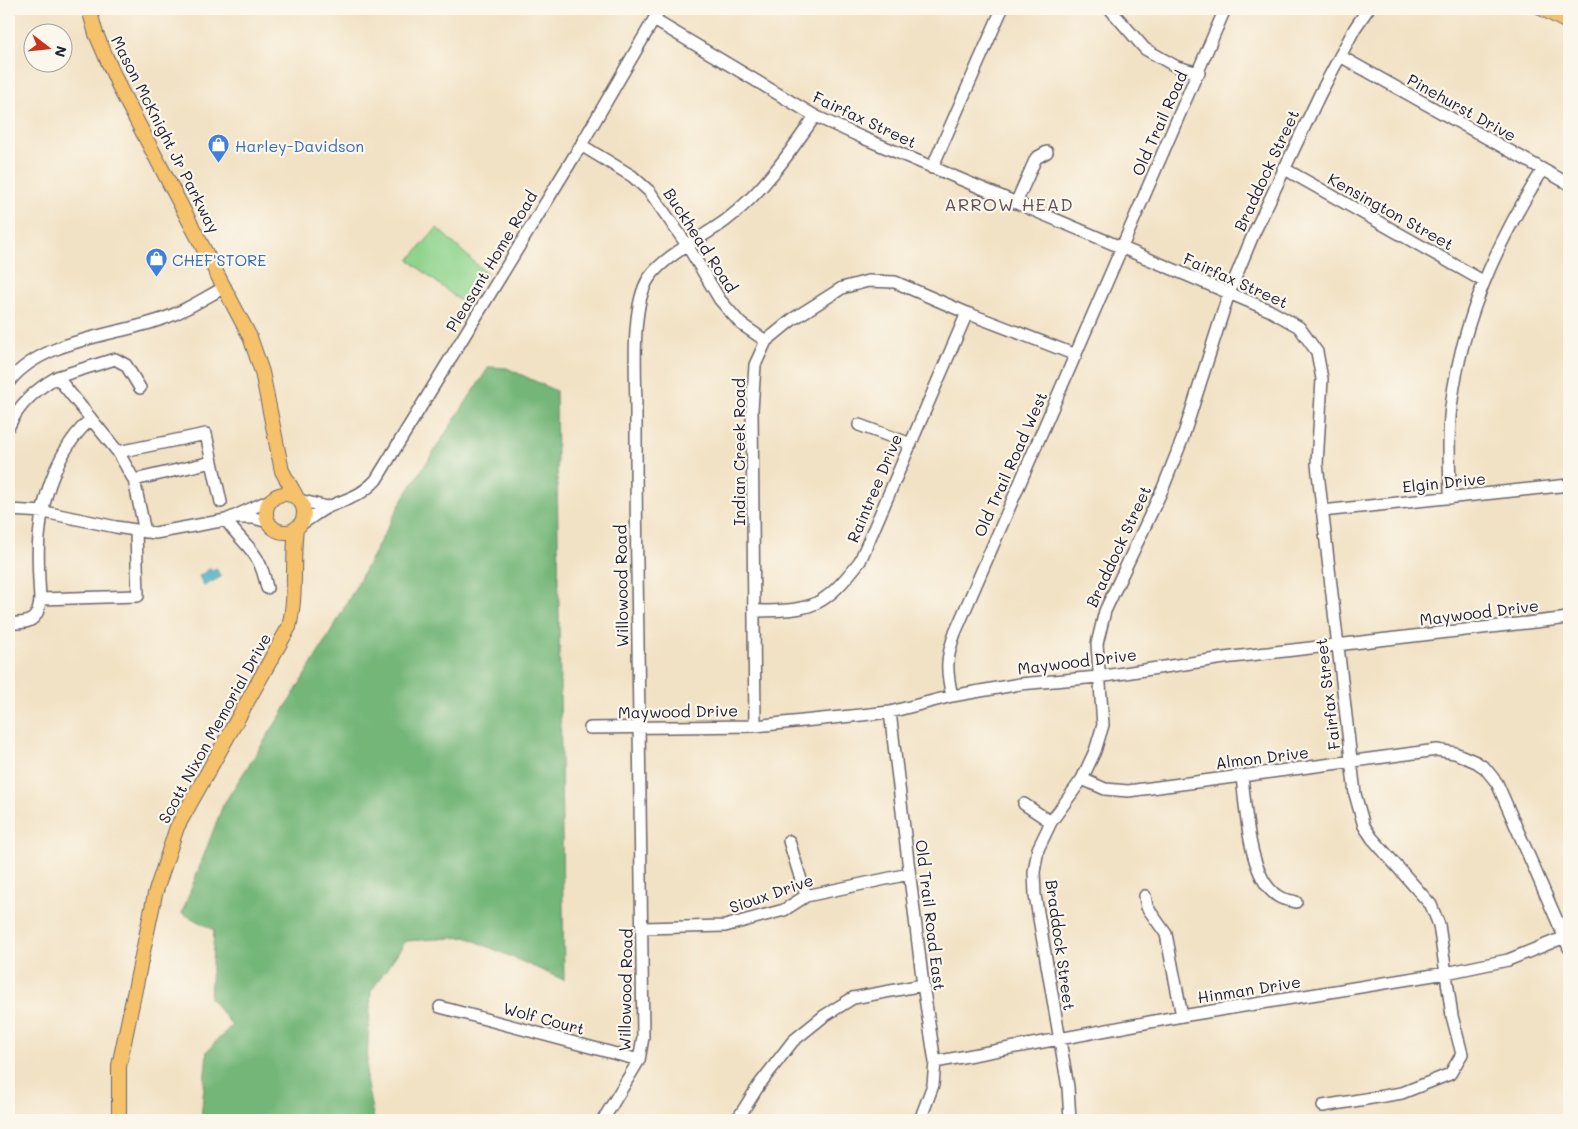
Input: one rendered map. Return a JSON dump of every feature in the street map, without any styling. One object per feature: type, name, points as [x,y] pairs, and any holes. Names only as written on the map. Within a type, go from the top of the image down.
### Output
[{"type":"main road","name":"Mason McKnight Jr Parkway","points":[[89,9],[100,44],[120,89],[242,317],[256,354],[282,471],[298,498]]},
{"type":"main road","points":[[1543,9],[1569,23]]},
{"type":"main road","name":"Mason McKnight Jr Parkway","points":[[272,499],[282,471]]},
{"type":"main road","points":[[273,526],[290,531],[298,526],[304,511],[298,498],[283,494],[272,499],[266,510],[273,526],[282,543],[294,558]]},
{"type":"main road","name":"Scott Nixon Memorial Drive","points":[[119,1120],[119,1066],[155,894],[177,827],[289,626],[294,604],[294,558],[298,526]]},
{"type":"street","name":"Pleasant Home Road","points":[[298,526],[327,507],[352,499],[366,490],[376,480],[580,145],[660,9]]},
{"type":"street","points":[[932,168],[1002,9]]},
{"type":"street","points":[[1110,9],[1135,40],[1145,49],[1177,67],[1199,73]]},
{"type":"street","name":"Old Trail Road","points":[[1122,249],[1225,9]]},
{"type":"street","name":"Braddock Street","points":[[1070,1120],[1068,1087],[1035,895],[1034,872],[1038,849],[1051,822],[1082,779],[1095,751],[1103,725],[1097,644],[1100,624],[1138,538],[1163,488],[1182,440],[1229,293],[1283,168],[1340,56],[1368,9]]},
{"type":"street","name":"Fairfax Street","points":[[654,20],[816,116],[932,168],[1269,310],[1299,327],[1317,352],[1322,379],[1317,464],[1355,794],[1364,826],[1379,847],[1431,905],[1438,925],[1452,1016],[1462,1054],[1450,1074],[1402,1093],[1323,1106]]},
{"type":"street","name":"Pinehurst Drive","points":[[1340,56],[1542,171],[1569,184]]},
{"type":"street","name":"Willowood Road","points":[[603,1120],[639,1060],[643,1037],[636,341],[640,298],[649,278],[687,245],[724,222],[759,191],[816,116]]},
{"type":"street","name":"Buckhead Road","points":[[580,145],[632,176],[650,192],[687,245],[720,300],[740,324],[766,341]]},
{"type":"street","points":[[1016,203],[1036,158],[1046,152]]},
{"type":"street","name":"Kensington Street","points":[[1283,168],[1484,281]]},
{"type":"street","points":[[1450,498],[1451,408],[1462,347],[1484,281],[1520,205],[1542,171]]},
{"type":"street","name":"Old Trail Road West","points":[[952,696],[947,672],[947,656],[954,633],[1122,249]]},
{"type":"street","name":"Indian Creek Road","points":[[755,726],[752,410],[755,365],[766,341],[793,319],[842,288],[868,281],[895,282],[967,313],[1076,355]]},
{"type":"street","points":[[9,382],[37,359],[59,347],[158,321],[225,287]]},
{"type":"street","name":"Raintree Drive","points":[[755,611],[786,611],[814,606],[838,590],[860,561],[967,313]]},
{"type":"street","points":[[9,426],[16,412],[39,388],[57,378],[115,359],[126,365],[140,388]]},
{"type":"street","points":[[40,599],[138,596],[140,531],[134,480],[118,452],[57,378]]},
{"type":"street","points":[[9,623],[26,623],[32,619],[40,607],[38,556],[42,511],[70,442],[91,419]]},
{"type":"street","points":[[859,425],[911,444]]},
{"type":"street","points":[[118,452],[206,434],[221,502]]},
{"type":"street","points":[[134,480],[212,462]]},
{"type":"street","name":"Elgin Drive","points":[[1322,511],[1569,486]]},
{"type":"street","points":[[298,498],[327,507]]},
{"type":"street","points":[[229,519],[272,499]]},
{"type":"street","points":[[9,510],[42,511],[140,531],[176,530],[229,519],[254,518],[273,526]]},
{"type":"street","points":[[229,519],[254,552],[264,574],[267,588]]},
{"type":"street","name":"Maywood Drive","points":[[590,728],[755,726],[890,712],[952,696],[1020,684],[1098,677],[1224,658],[1569,618]]},
{"type":"street","name":"Old Trail Road East","points":[[890,712],[923,984],[935,1062],[933,1085],[920,1120]]},
{"type":"street","name":"Almon Drive","points":[[1082,779],[1105,789],[1128,791],[1437,750],[1466,756],[1484,768],[1502,792],[1567,942]]},
{"type":"street","points":[[1242,777],[1252,849],[1261,874],[1281,898],[1296,902]]},
{"type":"street","points":[[1024,804],[1051,822]]},
{"type":"street","points":[[789,841],[806,896]]},
{"type":"street","name":"Sioux Drive","points":[[642,928],[726,926],[784,910],[806,896],[909,874]]},
{"type":"street","points":[[1145,896],[1147,908],[1166,934],[1182,1016]]},
{"type":"street","name":"Hinman Drive","points":[[935,1062],[1182,1016],[1446,973],[1508,960],[1567,942]]},
{"type":"street","points":[[737,1120],[759,1085],[793,1041],[824,1016],[853,998],[923,984]]},
{"type":"street","name":"Wolf Court","points":[[440,1007],[639,1060]]},
{"type":"green space","points":[[437,228],[487,274],[464,304],[409,260]]},
{"type":"green space","points":[[489,367],[507,368],[556,391],[564,980],[466,937],[406,941],[371,991],[366,1080],[374,1120],[201,1120],[207,1051],[232,1025],[210,998],[214,930],[182,913],[223,805],[281,715],[335,625],[404,497]]},
{"type":"water","points":[[211,568],[213,570],[216,568],[221,577],[204,586],[199,576]]},
{"type":"place","name":"Harley-Davidson","points":[[219,164]]},
{"type":"place","name":"CHEF'STORE","points":[[156,278]]},
{"type":"district","name":"ARROW HEAD","points":[[1009,204]]}]
